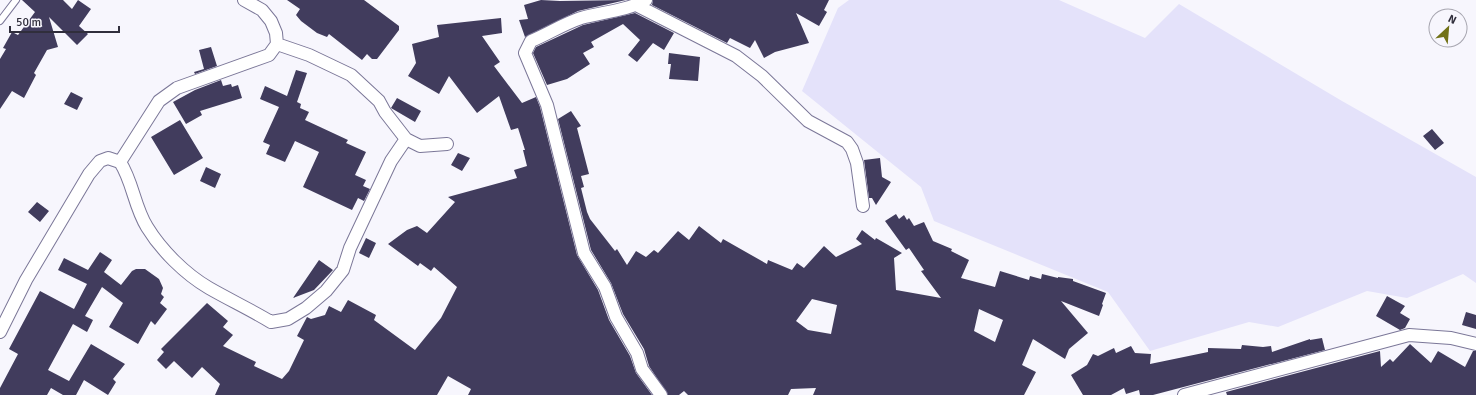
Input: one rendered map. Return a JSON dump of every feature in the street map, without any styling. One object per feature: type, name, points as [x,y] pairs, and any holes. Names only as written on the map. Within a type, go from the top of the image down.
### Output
[{"type":"street","points":[[120,162],[159,101],[167,94],[177,88],[269,55],[277,44],[276,33],[271,21],[262,10],[244,0]]},
{"type":"street","points":[[661,395],[642,369],[637,353],[616,317],[605,287],[584,253],[547,105],[525,53],[530,41],[580,18],[641,3],[736,56],[762,76],[808,121],[848,142],[857,163],[863,206]]},
{"type":"street","points":[[277,44],[309,55],[351,75],[379,101],[385,112],[406,139],[420,146],[447,144]]},
{"type":"street","points":[[0,332],[26,280],[89,174],[100,161],[108,158],[120,162],[128,174],[135,203],[146,226],[161,248],[181,267],[208,288],[240,303],[271,322],[288,319],[306,308],[326,291],[343,270],[350,248],[391,161],[406,139]]},
{"type":"street","points":[[1184,395],[1409,335],[1451,338],[1476,344]]},
{"type":"lane","points":[[0,21],[16,0]]},
{"type":"shaded area","points":[[849,0],[1059,0],[1145,38],[1179,4],[1342,101],[1476,177],[1476,283],[1463,274],[1407,298],[1367,291],[1278,327],[1249,322],[1150,351],[1108,292],[934,221],[921,187],[802,91],[838,8]]},
{"type":"building","points":[[22,0],[63,0],[72,9],[78,0],[91,9],[79,26],[88,34],[77,45],[49,17],[58,47],[47,50],[34,73],[36,75],[24,98],[12,91],[0,109],[0,59],[6,49],[3,48],[12,32],[18,35],[35,12]]},
{"type":"building","points":[[287,0],[364,0],[399,26],[399,30],[377,59],[372,59],[367,54],[362,60],[329,34],[327,37],[317,33],[301,21],[296,15],[300,9]]},
{"type":"building","points":[[541,0],[626,0],[578,11],[525,37],[519,20],[528,19],[524,5]]},
{"type":"building","points":[[653,0],[829,0],[824,10],[827,12],[819,26],[796,13],[809,43],[775,52],[764,58],[755,40],[750,48],[730,38],[727,43],[652,5]]},
{"type":"building","points":[[635,13],[674,33],[664,50],[653,43],[637,62],[628,55],[640,40],[623,24],[591,42],[594,47],[583,53],[590,64],[567,79],[547,85],[533,53],[536,47],[583,25]]},
{"type":"building","points":[[501,18],[502,33],[482,36],[500,62],[494,66],[522,103],[536,97],[540,107],[577,255],[598,290],[609,320],[630,356],[636,373],[652,395],[468,395],[471,389],[448,376],[437,395],[215,395],[220,384],[202,367],[192,378],[174,361],[166,369],[157,360],[164,352],[161,349],[207,303],[228,321],[223,327],[233,335],[223,346],[256,362],[254,366],[282,379],[289,371],[304,340],[297,336],[307,317],[311,319],[325,315],[329,306],[341,312],[348,300],[376,315],[374,320],[415,350],[441,318],[457,287],[434,267],[431,271],[420,263],[418,266],[388,244],[407,230],[417,226],[427,233],[455,202],[448,197],[517,178],[514,170],[527,166],[523,150],[525,150],[518,128],[511,130],[499,96],[477,113],[449,76],[439,94],[408,76],[416,63],[412,44],[439,37],[437,25]]},
{"type":"building","points":[[211,47],[217,66],[195,74],[194,72],[204,69],[199,50]]},
{"type":"building","points":[[669,53],[700,57],[698,81],[669,79],[671,64],[668,64]]},
{"type":"building","points":[[296,70],[307,73],[297,102],[301,104],[300,108],[309,112],[305,120],[348,140],[346,143],[366,152],[355,175],[366,180],[363,186],[370,189],[364,201],[358,198],[352,210],[303,187],[319,152],[295,141],[285,162],[266,154],[270,145],[263,142],[279,107],[260,99],[265,86],[287,96]]},
{"type":"building","points":[[221,80],[223,86],[231,84],[232,87],[238,85],[242,98],[200,111],[202,115],[186,124],[173,102],[195,90]]},
{"type":"building","points":[[71,92],[83,98],[77,110],[64,104]]},
{"type":"building","points":[[397,98],[421,111],[415,122],[391,108]]},
{"type":"building","points":[[571,111],[581,126],[577,128],[589,174],[581,176],[584,187],[581,188],[587,212],[590,219],[615,251],[617,249],[627,265],[636,251],[646,257],[654,250],[658,253],[678,231],[689,240],[699,226],[721,243],[723,239],[767,264],[768,260],[792,270],[797,263],[804,268],[824,246],[836,257],[862,244],[856,239],[862,230],[875,240],[876,238],[902,253],[894,258],[896,290],[941,298],[921,271],[924,270],[909,248],[906,250],[885,221],[896,214],[899,219],[904,215],[907,220],[909,218],[914,226],[924,222],[933,241],[952,249],[951,251],[969,260],[961,278],[995,287],[1000,271],[1029,280],[1030,276],[1041,279],[1042,274],[1058,278],[1073,279],[1073,281],[1106,293],[1102,304],[1103,305],[1099,316],[1061,301],[1088,333],[1069,349],[1065,359],[1033,339],[1022,365],[1036,372],[1024,395],[813,395],[816,388],[791,389],[788,395],[688,395],[684,391],[679,395],[668,395],[649,366],[644,349],[623,314],[611,283],[591,250],[558,119]],"holes":[[[812,299],[837,305],[831,334],[808,330],[796,321]],[[979,309],[1003,320],[995,342],[974,331]]]},
{"type":"building","points":[[180,120],[203,158],[174,175],[151,137]]},
{"type":"building","points":[[1432,129],[1444,143],[1435,150],[1423,136]]},
{"type":"building","points":[[458,153],[470,158],[462,171],[451,165]]},
{"type":"building","points":[[880,158],[882,177],[891,182],[876,205],[872,198],[869,198],[864,160]]},
{"type":"building","points":[[206,167],[221,174],[215,188],[200,181]]},
{"type":"building","points":[[37,202],[49,211],[40,222],[28,212]]},
{"type":"building","points":[[366,238],[376,243],[369,258],[359,253]]},
{"type":"building","points":[[100,252],[112,260],[104,272],[121,285],[132,271],[136,269],[145,269],[159,279],[163,288],[161,294],[164,297],[160,303],[167,309],[155,325],[151,321],[138,344],[109,327],[123,303],[102,287],[85,316],[93,320],[87,332],[73,324],[48,370],[69,381],[91,344],[125,364],[113,379],[116,382],[108,395],[84,380],[76,395],[63,395],[51,388],[47,395],[0,395],[0,388],[18,354],[9,349],[40,291],[74,309],[87,284],[58,270],[64,258],[88,270]]},
{"type":"building","points":[[319,260],[333,270],[314,290],[293,298]]},
{"type":"building","points":[[1387,296],[1405,306],[1400,313],[1410,319],[1405,328],[1400,330],[1376,316]]},
{"type":"building","points":[[1466,312],[1476,315],[1476,329],[1462,325]]},
{"type":"building","points":[[1322,338],[1325,350],[1153,395],[1140,395],[1139,390],[1126,394],[1124,388],[1111,395],[1083,395],[1071,375],[1087,365],[1093,354],[1098,356],[1114,348],[1116,353],[1131,346],[1135,353],[1151,354],[1150,364],[1208,352],[1208,348],[1241,349],[1242,345],[1263,347],[1271,346],[1272,352],[1310,339]]},
{"type":"building","points":[[1410,344],[1431,363],[1438,351],[1465,367],[1473,351],[1476,351],[1476,395],[1227,395],[1226,392],[1380,351],[1381,367],[1390,359],[1393,362]]}]
